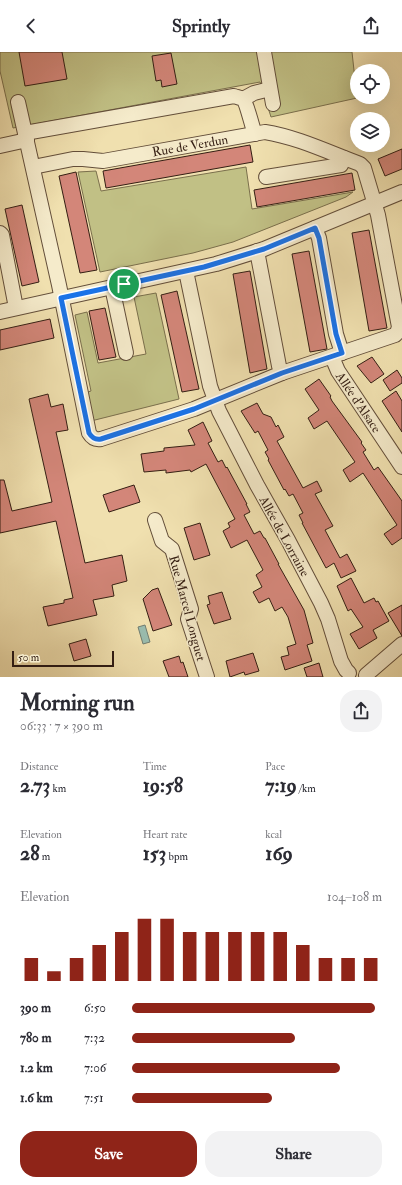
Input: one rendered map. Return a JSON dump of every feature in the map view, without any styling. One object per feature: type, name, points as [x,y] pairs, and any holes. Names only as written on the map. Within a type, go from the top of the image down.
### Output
[{"type":"street","points":[[264,52],[273,104]]},
{"type":"street","points":[[243,99],[254,93],[270,89]]},
{"type":"street","points":[[0,146],[26,136],[234,96],[243,99],[247,104],[248,116],[254,134]]},
{"type":"street","points":[[18,102],[61,298]]},
{"type":"street","name":"Rue de Verdun","points":[[33,167],[78,159],[103,161],[265,132],[274,133],[360,164],[364,168],[378,215],[399,330],[395,335],[282,373],[215,401],[96,440],[91,437],[89,433],[61,298]]},
{"type":"street","points":[[266,177],[341,165],[344,158]]},
{"type":"street","points":[[0,312],[186,271],[257,251],[402,192]]},
{"type":"street","points":[[315,228],[319,238],[336,334],[337,355]]},
{"type":"street","points":[[0,233],[2,235],[16,308]]},
{"type":"street","points":[[257,251],[279,366],[282,373]]},
{"type":"street","points":[[186,271],[210,386],[215,401]]},
{"type":"street","points":[[112,287],[126,352]]},
{"type":"street","name":"Allée d'Alsace","points":[[337,355],[338,371],[402,467]]},
{"type":"street","name":"Allée de Lorraine","points":[[215,401],[256,485],[288,540],[321,603],[333,632],[341,661],[347,675]]},
{"type":"street","name":"Rue Marcel Longuet","points":[[155,520],[162,541],[172,549],[191,609],[188,619],[207,677]]},
{"type":"street","points":[[347,675],[355,671],[361,671],[366,676],[402,644]]},
{"type":"shaded area","points":[[0,52],[352,52],[353,64],[350,64],[350,100],[271,117],[260,82],[13,128],[0,71]]},
{"type":"shaded area","points":[[246,167],[252,209],[353,192],[346,197],[233,242],[193,253],[100,272],[78,172],[96,171],[101,191]]},
{"type":"shaded area","points":[[156,293],[179,399],[91,421],[85,393],[91,391],[75,315],[87,312],[98,363],[146,354],[134,297]]},
{"type":"shaded area","points":[[145,625],[150,642],[143,644],[138,627]]},
{"type":"building","points":[[19,52],[62,52],[67,79],[25,86]]},
{"type":"building","points":[[171,53],[177,84],[162,87],[161,80],[156,81],[152,56]]},
{"type":"building","points":[[250,145],[253,162],[106,188],[103,171]]},
{"type":"building","points":[[402,149],[402,169],[385,176],[378,159]]},
{"type":"building","points":[[76,172],[97,270],[80,273],[59,176]]},
{"type":"building","points":[[352,173],[355,190],[257,207],[254,190]]},
{"type":"building","points":[[22,205],[39,282],[22,286],[5,209]]},
{"type":"building","points":[[369,230],[387,328],[369,331],[352,233]]},
{"type":"building","points":[[309,251],[327,349],[310,352],[292,254]]},
{"type":"building","points":[[250,271],[267,369],[250,373],[233,274]]},
{"type":"building","points":[[177,291],[199,389],[182,392],[161,295]]},
{"type":"building","points":[[105,308],[116,357],[99,360],[89,311]]},
{"type":"building","points":[[50,319],[54,338],[0,350],[0,330]]},
{"type":"building","points":[[372,357],[384,374],[371,383],[357,366]]},
{"type":"building","points":[[397,370],[402,378],[402,383],[390,391],[383,380]]},
{"type":"building","points":[[319,379],[331,396],[332,401],[362,442],[361,443],[366,450],[363,452],[374,470],[378,467],[402,501],[402,538],[392,545],[384,534],[397,525],[363,473],[350,482],[343,470],[355,462],[327,421],[314,429],[308,418],[319,410],[305,389]]},
{"type":"building","points":[[396,391],[402,401],[402,432],[382,401]]},
{"type":"building","points":[[48,394],[51,407],[63,404],[68,430],[56,432],[85,563],[122,555],[127,581],[112,585],[114,596],[93,600],[97,615],[48,626],[43,607],[64,603],[64,600],[73,598],[56,521],[0,533],[0,480],[4,480],[12,511],[52,502],[29,399]]},
{"type":"building","points":[[257,403],[263,414],[271,417],[276,427],[278,425],[284,437],[277,441],[303,488],[317,481],[322,491],[315,494],[333,526],[325,530],[340,558],[347,554],[356,571],[341,578],[334,563],[326,568],[302,523],[299,515],[303,513],[293,494],[289,496],[285,489],[284,490],[268,460],[269,459],[265,452],[268,450],[258,431],[255,433],[241,411]]},
{"type":"building","points":[[203,422],[212,441],[208,443],[218,462],[222,460],[226,468],[227,467],[247,504],[250,512],[244,515],[254,534],[260,531],[265,538],[304,610],[313,643],[307,645],[312,661],[285,670],[281,657],[289,655],[287,647],[296,644],[288,617],[282,607],[275,611],[269,598],[259,603],[253,592],[262,587],[256,575],[263,570],[247,540],[231,548],[223,531],[230,527],[228,523],[235,519],[206,464],[191,472],[190,470],[166,473],[166,470],[144,472],[141,454],[164,451],[164,448],[195,445],[188,430]]},
{"type":"building","points":[[134,485],[140,502],[109,512],[103,495]]},
{"type":"building","points":[[200,523],[210,555],[194,560],[184,528]]},
{"type":"building","points":[[351,578],[364,603],[374,598],[376,602],[378,601],[389,621],[373,630],[377,638],[359,649],[350,634],[363,627],[351,609],[348,611],[337,586]]},
{"type":"building","points":[[158,588],[172,625],[153,631],[143,599],[152,590]]},
{"type":"building","points":[[222,592],[231,619],[214,624],[207,605],[210,604],[208,596]]},
{"type":"building","points":[[402,605],[402,636],[388,613]]},
{"type":"building","points":[[86,639],[91,656],[74,661],[69,644]]},
{"type":"building","points":[[253,653],[259,671],[245,675],[244,672],[230,677],[226,661]]},
{"type":"building","points":[[179,656],[181,663],[183,662],[188,677],[169,677],[163,661]]},
{"type":"building","points":[[319,663],[323,677],[307,677],[304,668]]},
{"type":"route","points":[[315,228],[319,238],[336,334],[342,353],[282,373],[194,409],[96,440],[91,437],[89,433],[61,298],[124,284],[216,264],[264,249],[315,228]]}]
